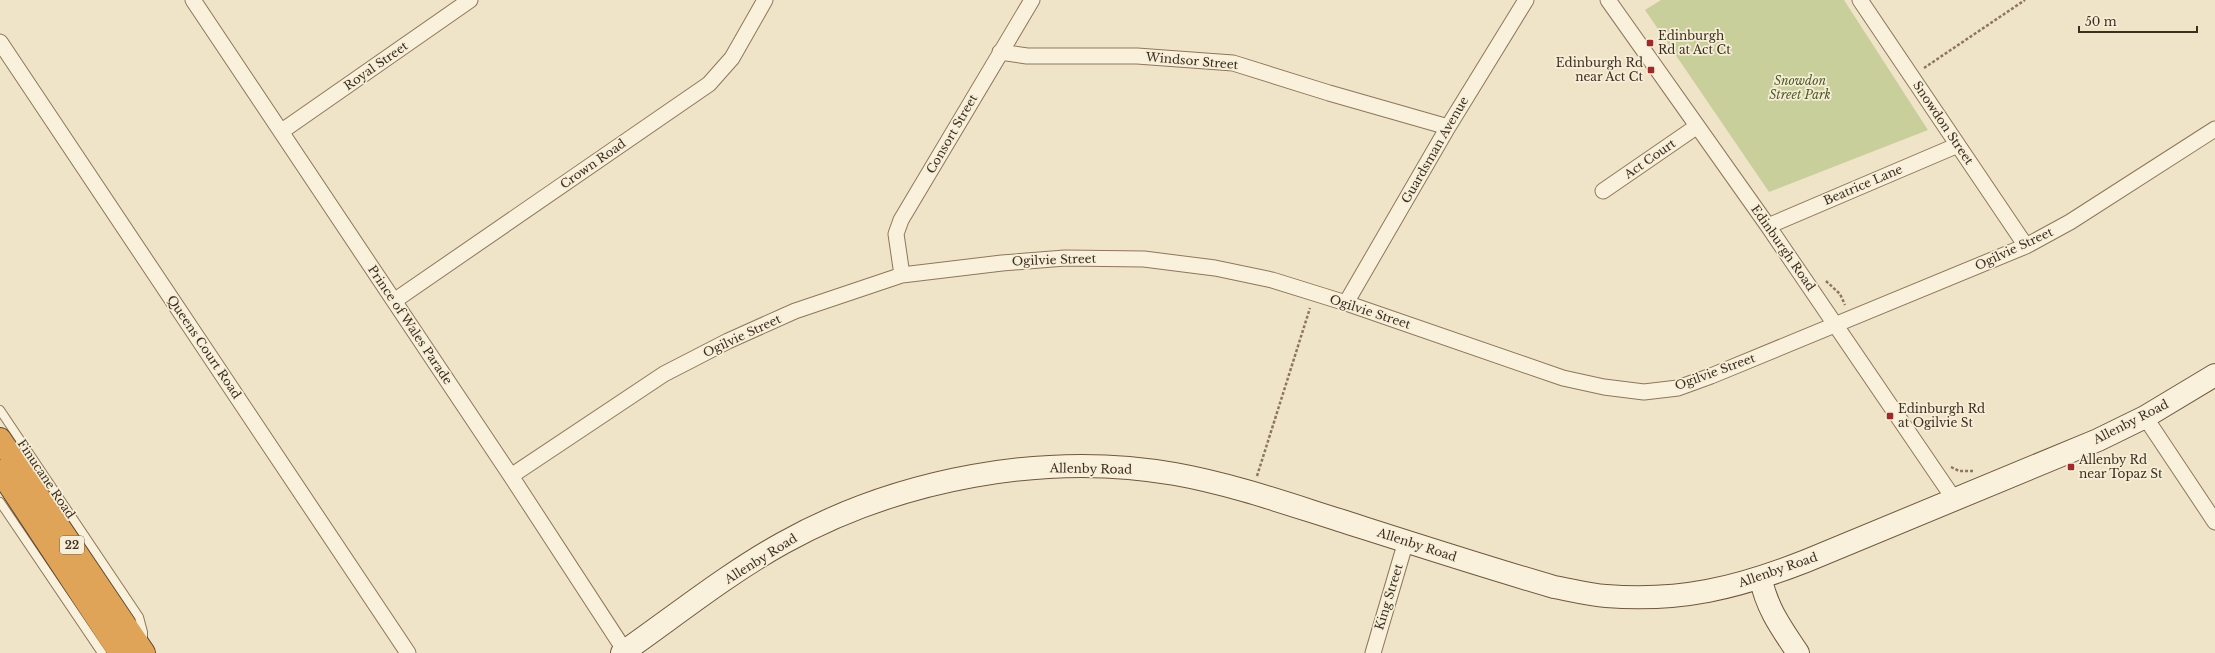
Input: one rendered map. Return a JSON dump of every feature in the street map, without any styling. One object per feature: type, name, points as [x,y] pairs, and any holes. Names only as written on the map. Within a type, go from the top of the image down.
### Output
[{"type":"highway","name":"Finucane Road","points":[[0,438],[143,653]]},
{"type":"highway","name":"22","points":[[0,471],[120,653]]},
{"type":"main road","name":"Allenby Road","points":[[624,652],[742,569],[783,543],[844,514],[910,489],[980,474],[1045,468],[1106,467],[1174,474],[1252,492],[1554,587],[1604,596],[1664,597],[1708,592],[1761,579],[2098,440],[2145,417],[2215,374]]},
{"type":"main road","points":[[1761,579],[1764,596],[1774,617],[1798,653]]},
{"type":"street","name":"Prince of Wales Parade","points":[[193,0],[282,131],[511,476],[624,652]]},
{"type":"street","name":"Royal Street","points":[[282,131],[470,0]]},
{"type":"street","name":"Crown Road","points":[[394,301],[709,84],[732,58],[765,0]]},
{"type":"street","name":"Consort Street","points":[[902,275],[896,234],[901,220],[1032,0]]},
{"type":"street","name":"Guardsman Avenue","points":[[1346,303],[1448,127],[1526,0]]},
{"type":"street","name":"Edinburgh Road","points":[[1608,0],[1696,127],[1768,226],[1954,499]]},
{"type":"street","name":"Snowdon Street","points":[[1860,0],[2026,246]]},
{"type":"street","name":"Queens Court Road","points":[[0,42],[408,653]]},
{"type":"street","name":"Windsor Street","points":[[1000,52],[1027,56],[1137,56],[1233,63],[1329,93],[1448,127]]},
{"type":"street","name":"Act Court","points":[[1603,191],[1696,127]]},
{"type":"street","name":"Ogilvie Street","points":[[511,476],[664,374],[728,341],[795,311],[902,275],[1002,263],[1065,258],[1144,258],[1215,268],[1272,280],[1346,303],[1563,378],[1604,388],[1644,392],[1678,388],[1712,376],[2026,246],[2070,222],[2215,129]]},
{"type":"street","name":"Beatrice Lane","points":[[1768,226],[1958,145]]},
{"type":"street","points":[[2145,417],[2215,522]]},
{"type":"street","name":"King Street","points":[[1373,653],[1406,541]]},
{"type":"lane","name":"Finucane Road","points":[[0,410],[139,617],[143,632],[143,653]]},
{"type":"lane","points":[[0,502],[102,653]]},
{"type":"path","points":[[1912,77],[2025,0]]},
{"type":"path","points":[[1252,492],[1314,294]]},
{"type":"green space","name":"Snowdon Street Park","points":[[1661,0],[1844,0],[1928,130],[1769,192],[1645,10]]},
{"type":"place","name":"Edinburgh Rd at Act Ct","points":[[1650,43]]},
{"type":"place","name":"Edinburgh Rd near Act Ct","points":[[1651,70]]},
{"type":"place","name":"Edinburgh Rd at Ogilvie St","points":[[1890,416]]},
{"type":"place","name":"Allenby Rd near Topaz St","points":[[2071,467]]}]
